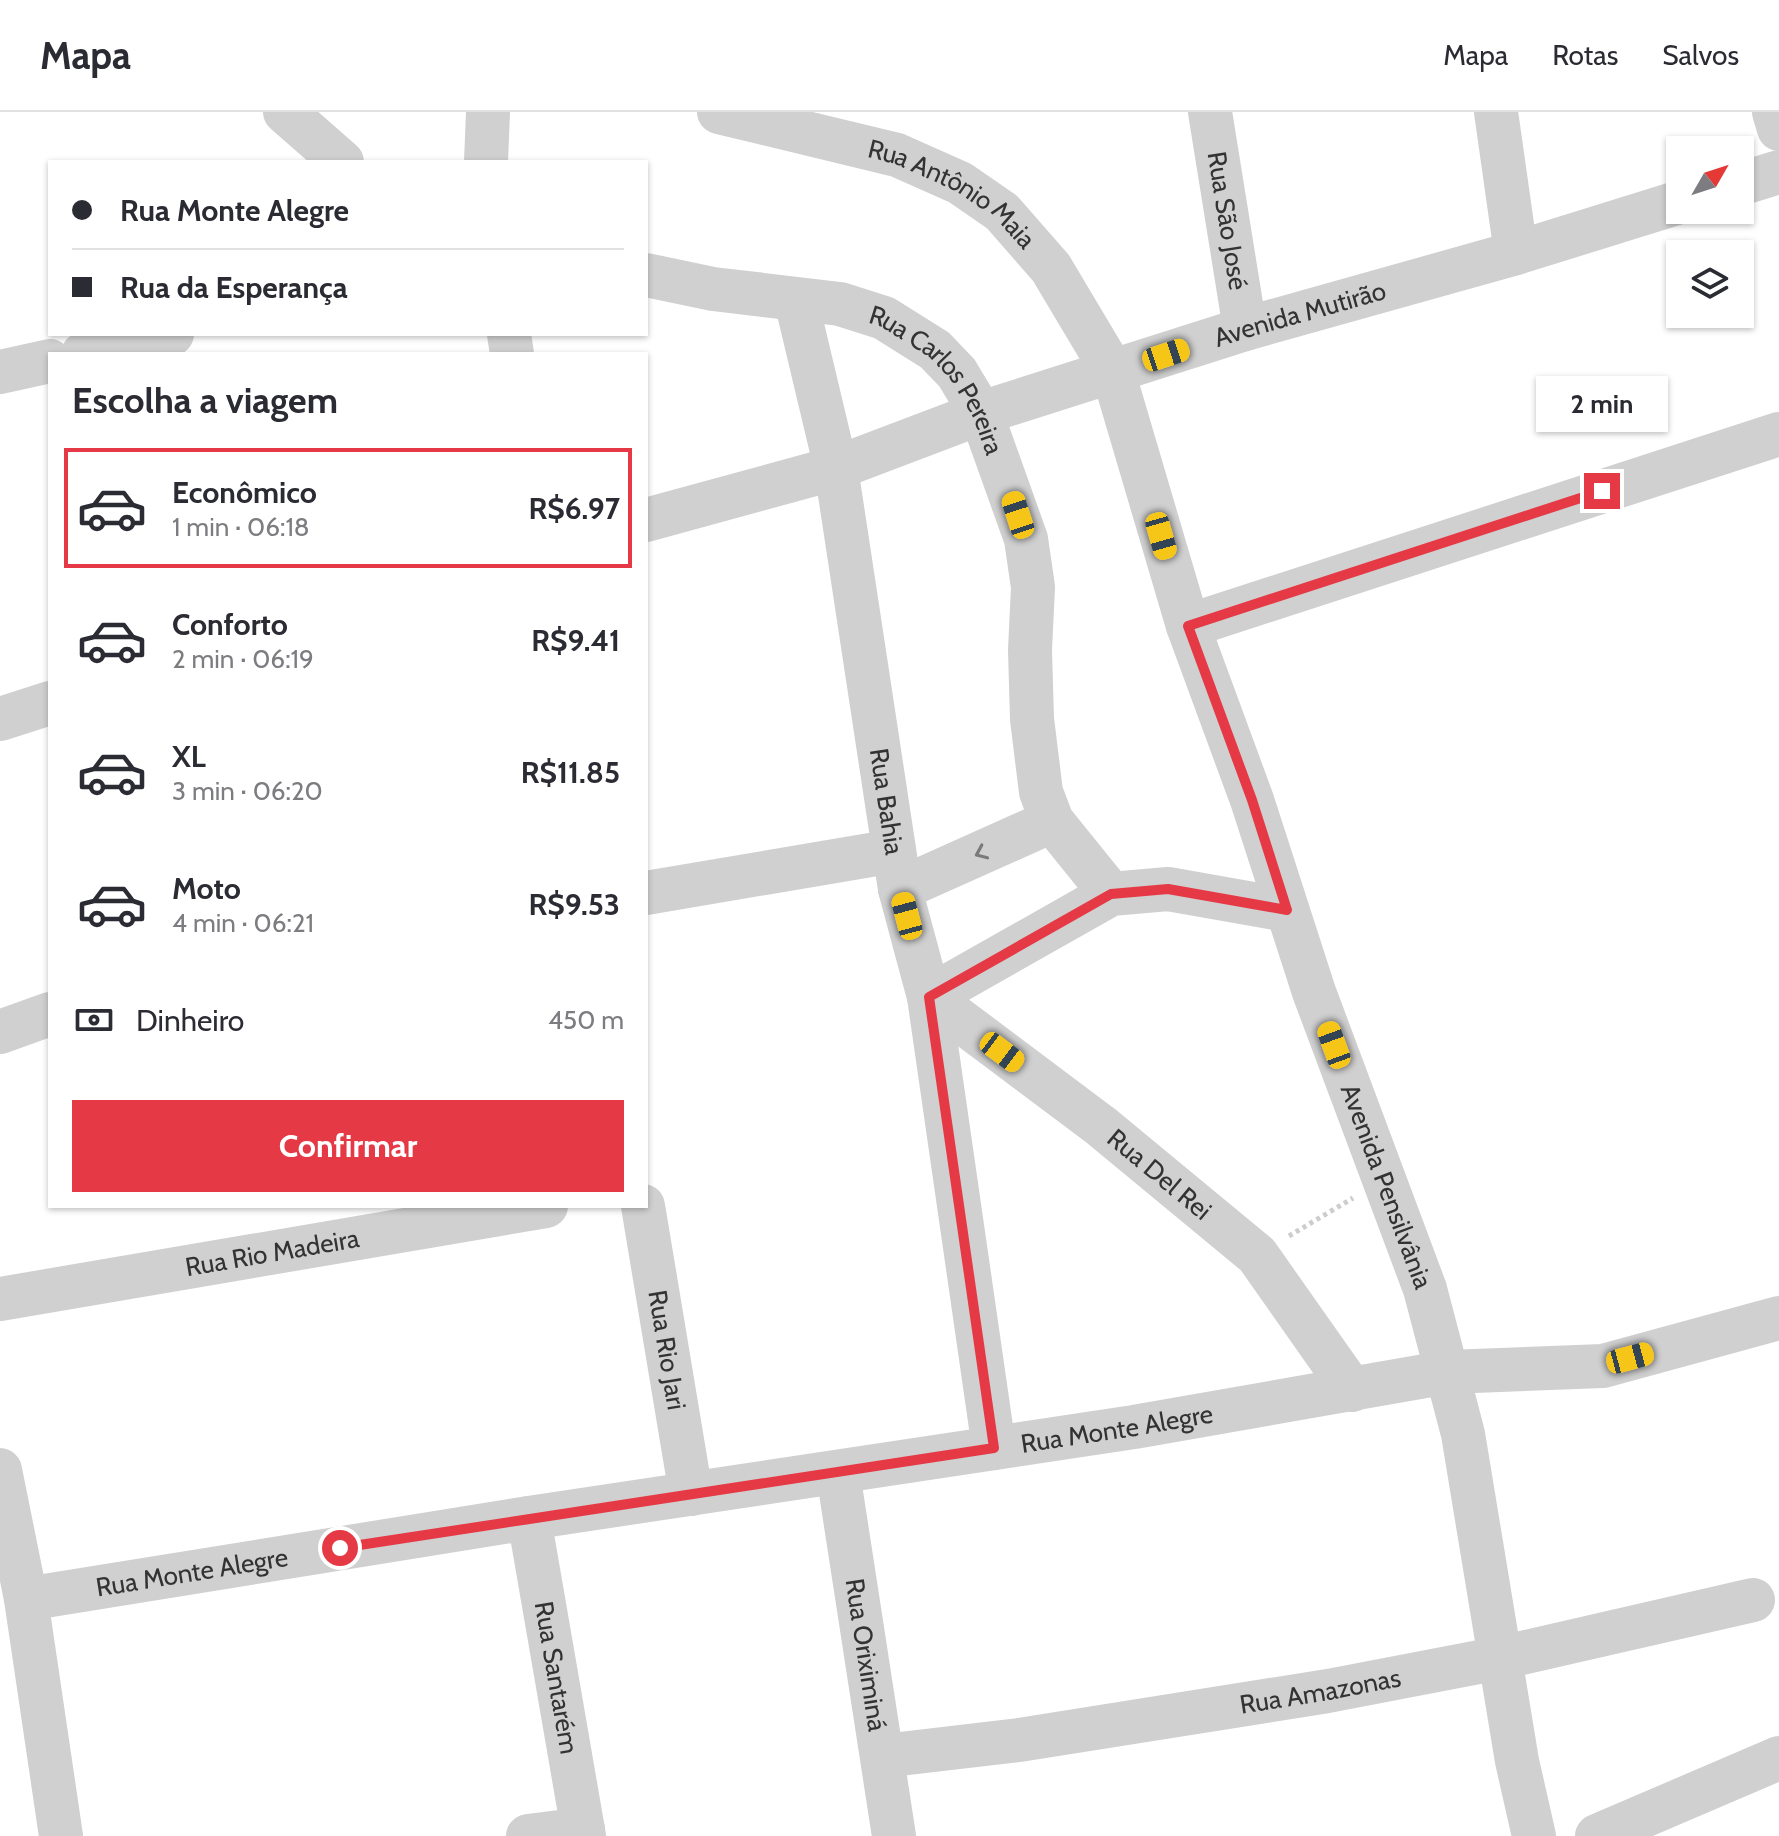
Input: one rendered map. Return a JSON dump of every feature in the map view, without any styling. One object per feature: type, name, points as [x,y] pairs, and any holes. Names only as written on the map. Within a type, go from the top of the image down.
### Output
[{"type":"street","points":[[285,112],[340,160]]},
{"type":"street","points":[[486,160],[488,112]]},
{"type":"street","name":"Rua Antônio Maia","points":[[719,112],[789,120],[897,155],[960,183],[1002,212],[1051,268],[1113,372]]},
{"type":"street","name":"Rua São José","points":[[1210,112],[1245,329]]},
{"type":"street","points":[[1496,112],[1516,253]]},
{"type":"street","points":[[1774,112],[1779,129]]},
{"type":"street","points":[[1754,180],[1779,172]]},
{"type":"street","name":"Avenida Mutirão","points":[[648,519],[836,468],[981,413],[1245,329],[1516,253],[1666,206]]},
{"type":"street","name":"Rua Carlos Pereira","points":[[648,275],[713,289],[840,304],[884,318],[935,350],[957,373],[981,413],[1026,539],[1033,587],[1030,650],[1032,719],[1041,792],[1052,821],[1111,894]]},
{"type":"street","name":"Rua Bahia","points":[[796,300],[836,468],[897,870],[929,997],[994,1448]]},
{"type":"street","points":[[92,352],[163,336]]},
{"type":"street","points":[[0,372],[48,361]]},
{"type":"street","name":"Avenida Pensilvânia","points":[[1113,372],[1188,626],[1252,800],[1314,992],[1425,1289],[1463,1434],[1517,1761],[1534,1836]]},
{"type":"street","points":[[1188,626],[1779,434]]},
{"type":"street","points":[[0,719],[48,704]]},
{"type":"street","points":[[648,893],[897,870],[1052,821]]},
{"type":"street","points":[[929,997],[1111,894],[1168,889],[1287,910]]},
{"type":"street","name":"Rua Del Rei","points":[[929,997],[1101,1126],[1257,1255],[1352,1390]]},
{"type":"street","points":[[0,1032],[48,1015]]},
{"type":"street","name":"Rua Rio Madeira","points":[[0,1299],[534,1208]]},
{"type":"street","name":"Rua Rio Jari","points":[[643,1208],[691,1494]]},
{"type":"street","name":"Rua Monte Alegre","points":[[26,1599],[529,1518],[838,1473],[1448,1372],[1603,1366],[1779,1318]]},
{"type":"street","points":[[0,1470],[26,1599],[61,1836]]},
{"type":"street","name":"Rua Oriximiná","points":[[838,1473],[894,1836]]},
{"type":"street","name":"Rua Santarém","points":[[529,1518],[584,1832]]},
{"type":"street","name":"Rua Amazonas","points":[[883,1756],[1019,1740],[1154,1716],[1328,1691],[1500,1658],[1753,1600]]},
{"type":"street","points":[[1597,1836],[1779,1758]]},
{"type":"street","points":[[528,1836],[584,1832]]},
{"type":"path","points":[[1257,1255],[1384,1179]]},
{"type":"route","points":[[340,1548],[994,1448],[929,997],[1111,894],[1168,889],[1287,910],[1252,800],[1188,626],[1602,491]]}]
